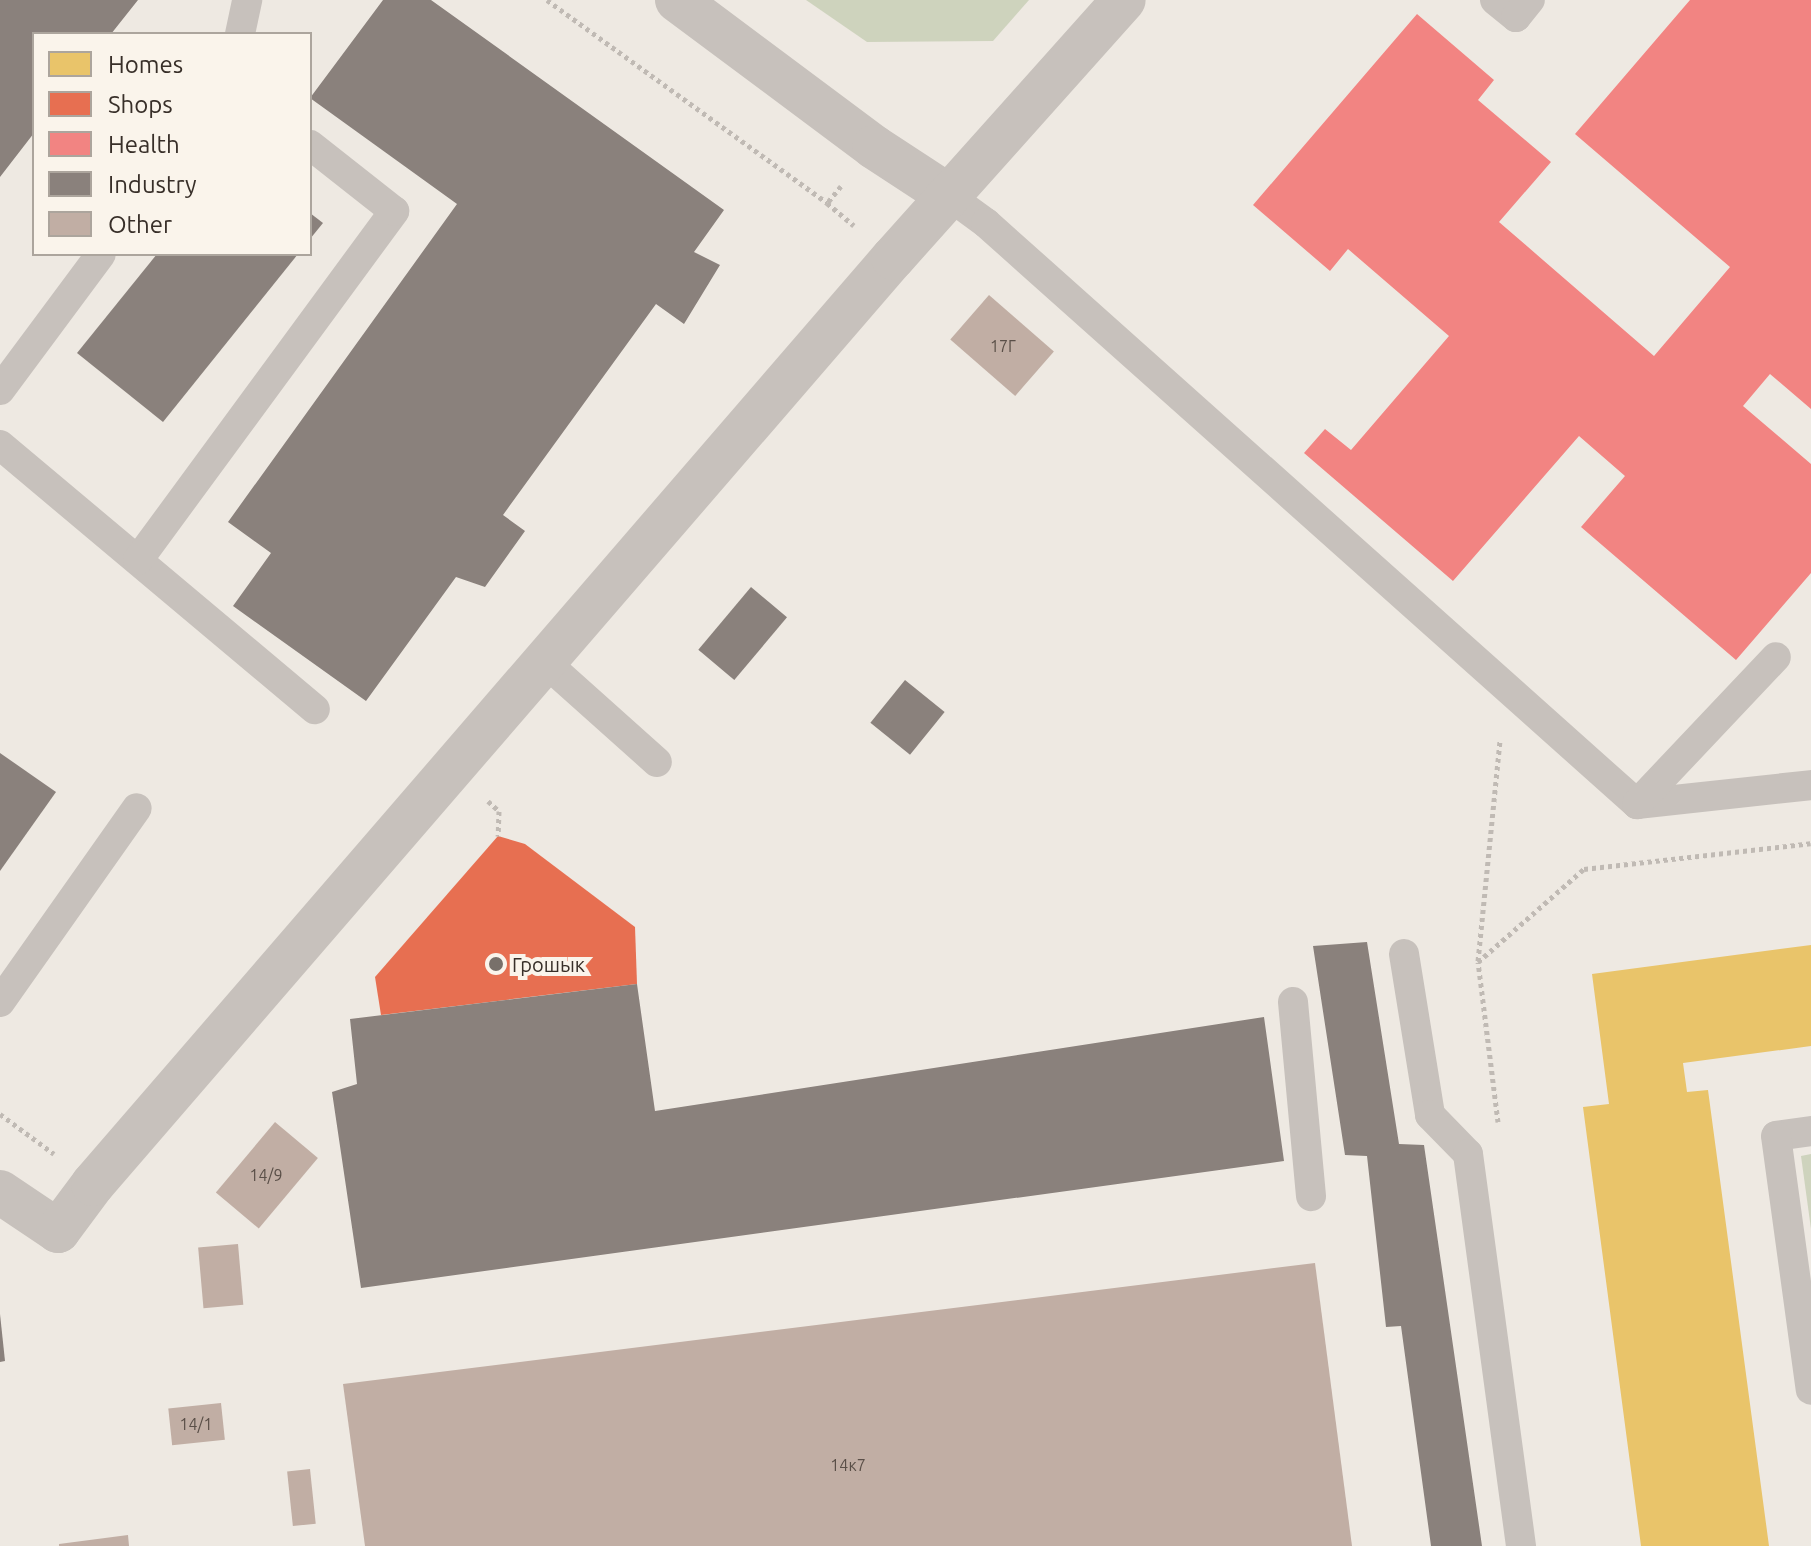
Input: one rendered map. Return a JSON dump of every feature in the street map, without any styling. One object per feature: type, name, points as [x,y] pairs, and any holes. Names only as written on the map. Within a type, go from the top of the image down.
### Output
[{"type":"street","points":[[677,0],[874,147],[949,196]]},
{"type":"street","points":[[0,1192],[58,1231],[93,1184],[545,662],[949,196],[1124,0]]},
{"type":"lane","points":[[240,32],[247,0]]},
{"type":"lane","points":[[1495,0],[1516,17],[1530,0]]},
{"type":"lane","points":[[138,560],[394,211],[312,147]]},
{"type":"lane","points":[[949,196],[986,223],[1505,691],[1637,804],[1811,785]]},
{"type":"lane","points":[[0,390],[100,256]]},
{"type":"lane","points":[[0,445],[315,709]]},
{"type":"lane","points":[[1637,804],[1776,657]]},
{"type":"lane","points":[[545,662],[657,762]]},
{"type":"lane","points":[[0,1002],[137,808]]},
{"type":"lane","points":[[1404,954],[1430,1115],[1468,1154],[1521,1546]]},
{"type":"lane","points":[[1293,1002],[1311,1196]]},
{"type":"lane","points":[[1811,1131],[1776,1136],[1811,1390]]},
{"type":"path","points":[[547,0],[827,203]]},
{"type":"path","points":[[1500,1136],[1478,962],[1505,691]]},
{"type":"path","points":[[498,836],[499,811]]},
{"type":"path","points":[[1478,962],[1584,869],[1811,843]]},
{"type":"path","points":[[0,1114],[93,1184]]},
{"type":"green space","points":[[806,0],[1029,0],[993,41],[867,42]]},
{"type":"green space","points":[[1811,1154],[1811,1229],[1801,1156]]},
{"type":"building: Homes","points":[[1811,945],[1811,1046],[1683,1063],[1687,1092],[1708,1090],[1769,1546],[1641,1546],[1583,1107],[1609,1104],[1592,974]]},
{"type":"building: Shops","points":[[498,836],[525,844],[635,927],[637,984],[381,1015],[375,977]]},
{"type":"building: Health","points":[[1690,0],[1811,0],[1811,409],[1770,374],[1743,406],[1811,464],[1811,573],[1736,660],[1581,527],[1625,476],[1579,436],[1453,581],[1304,453],[1325,429],[1351,450],[1449,336],[1348,249],[1330,271],[1253,205],[1417,14],[1494,80],[1478,100],[1551,162],[1499,222],[1654,356],[1730,267],[1575,134]]},
{"type":"building: Industry","points":[[0,0],[138,0],[113,32],[32,32],[32,136],[0,177]]},
{"type":"building: Industry","points":[[383,0],[431,0],[724,210],[694,252],[720,265],[684,324],[656,304],[503,515],[525,531],[485,587],[456,577],[366,701],[233,606],[271,553],[228,522],[457,204],[312,99]]},
{"type":"building: Industry","points":[[312,215],[323,223],[312,237]]},
{"type":"building: Industry","points":[[155,256],[296,256],[163,422],[77,353]]},
{"type":"building: Industry","points":[[751,587],[787,617],[734,680],[698,650]]},
{"type":"building: Industry","points":[[905,680],[945,712],[910,755],[870,723]]},
{"type":"building: Industry","points":[[0,753],[56,792],[0,871]]},
{"type":"building: Industry","points":[[1367,942],[1399,1144],[1424,1145],[1482,1546],[1431,1546],[1401,1326],[1386,1327],[1367,1156],[1345,1155],[1313,946]]},
{"type":"building: Industry","points":[[637,984],[655,1111],[1264,1017],[1284,1161],[361,1288],[332,1092],[357,1084],[350,1019]]},
{"type":"building: Industry","points":[[0,1314],[5,1361],[0,1362]]},
{"type":"building: Other","points":[[989,295],[1054,351],[1015,396],[950,340]]},
{"type":"building: Other","points":[[275,1122],[318,1158],[259,1228],[216,1192]]},
{"type":"building: Other","points":[[238,1244],[243,1305],[203,1308],[198,1247]]},
{"type":"building: Other","points":[[1315,1263],[1352,1546],[365,1546],[343,1384]]},
{"type":"building: Other","points":[[221,1403],[225,1440],[172,1445],[168,1409]]},
{"type":"building: Other","points":[[310,1469],[316,1524],[293,1526],[287,1471]]},
{"type":"building: Other","points":[[128,1535],[129,1546],[59,1546],[59,1544]]},
{"type":"place","name":"Грошык","points":[[496,964]]}]
